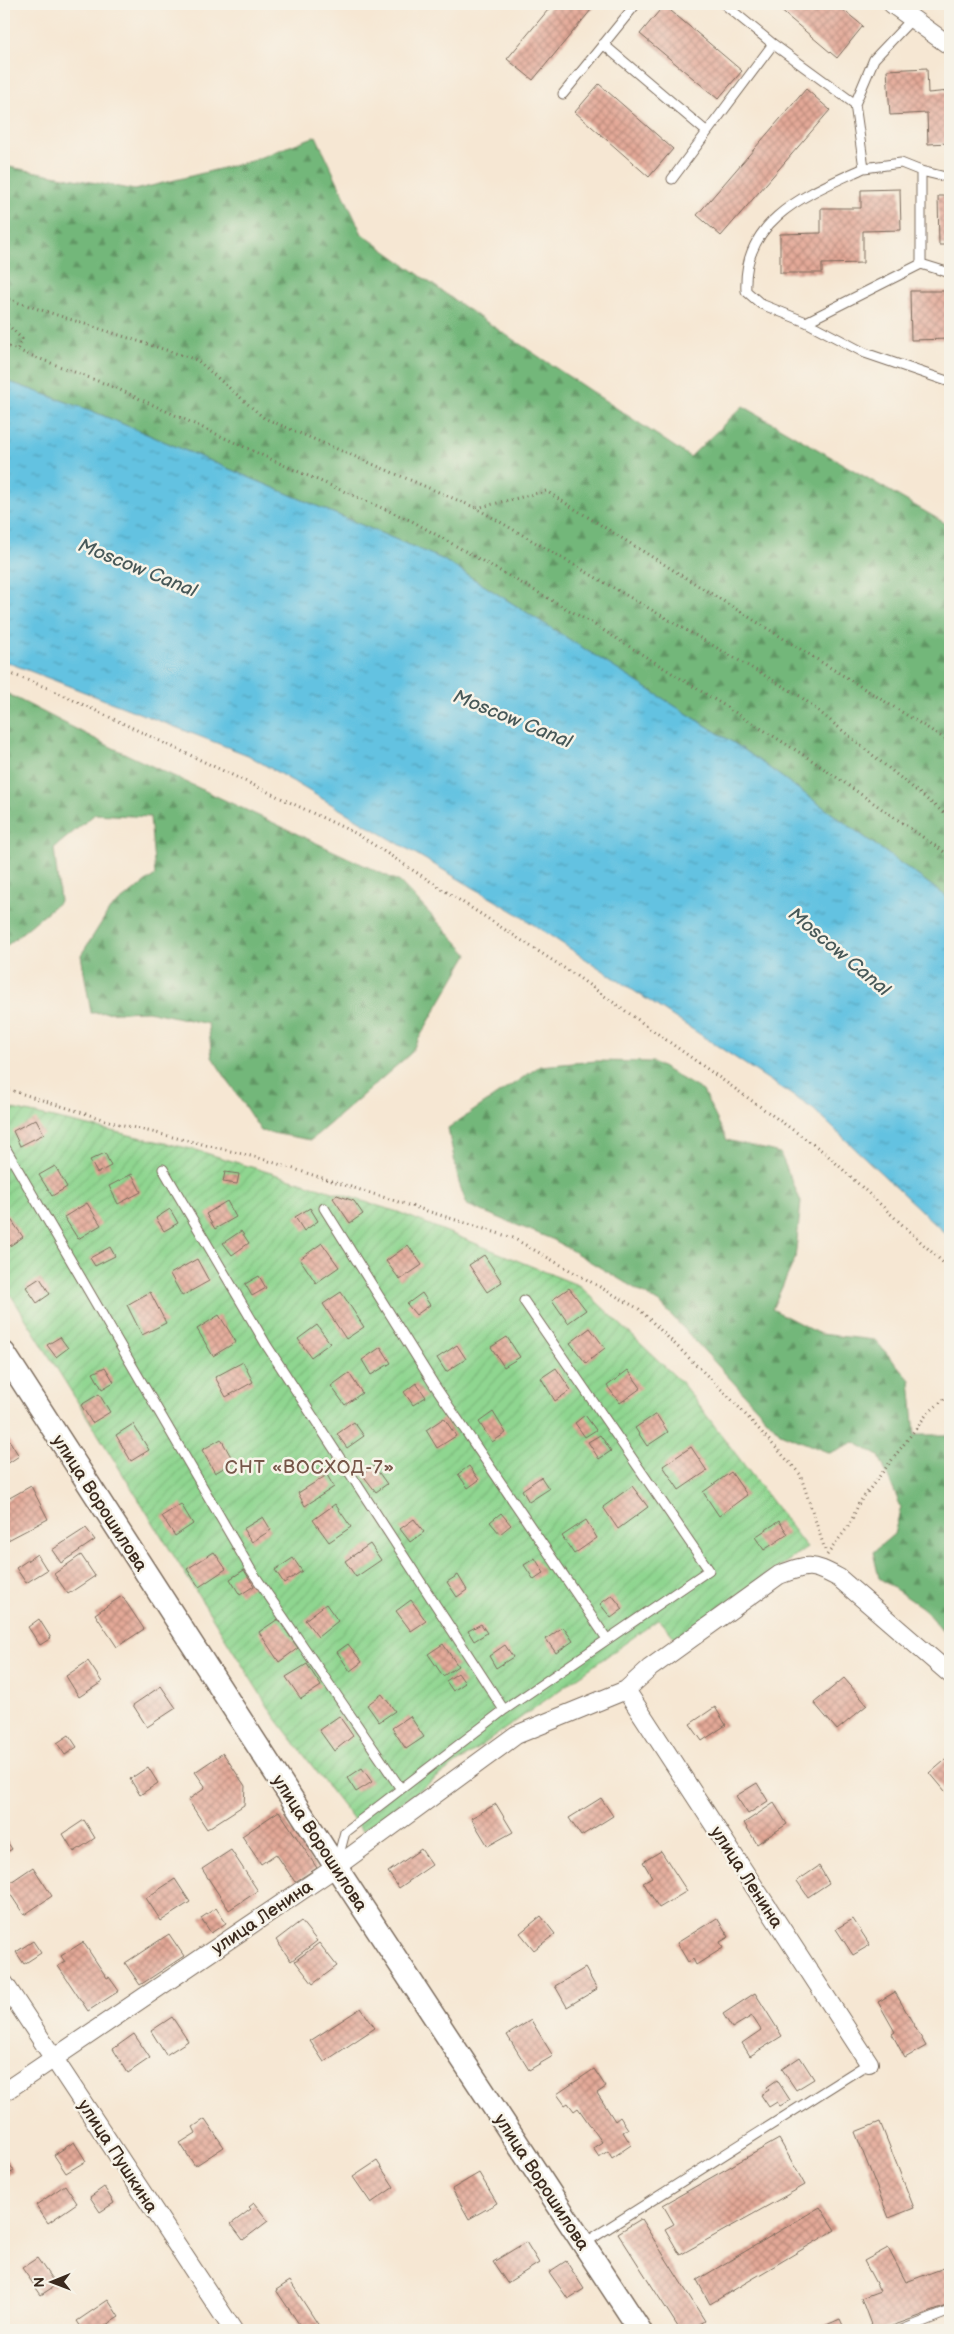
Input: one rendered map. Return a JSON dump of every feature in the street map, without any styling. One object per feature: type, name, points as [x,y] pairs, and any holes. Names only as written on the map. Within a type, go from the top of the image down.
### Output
[{"type":"street","points":[[892,4],[950,46]]},
{"type":"street","name":"улица Ворошилова","points":[[4,1353],[336,1867],[640,2330]]},
{"type":"street","points":[[822,1561],[950,1674]]},
{"type":"street","name":"улица Ленина","points":[[4,2092],[336,1867],[516,1735],[626,1690],[650,1668],[779,1574],[822,1561]]},
{"type":"street","name":"улица Ленина","points":[[626,1690],[869,2063]]},
{"type":"street","name":"улица Пушкина","points":[[4,1982],[233,2330]]},
{"type":"lane","points":[[563,94],[636,4]]},
{"type":"lane","points":[[724,4],[773,44],[855,104]]},
{"type":"lane","points":[[864,168],[855,104],[874,59],[912,19]]},
{"type":"lane","points":[[603,44],[707,132]]},
{"type":"lane","points":[[672,179],[773,44]]},
{"type":"lane","points":[[950,178],[921,171],[902,163],[864,168],[814,191],[775,216],[760,233],[745,274],[746,291],[761,304],[806,322],[865,352],[950,382]]},
{"type":"lane","points":[[921,171],[921,264]]},
{"type":"lane","points":[[806,322],[921,264],[950,273]]},
{"type":"lane","points":[[6,1149],[251,1570],[401,1789]]},
{"type":"lane","points":[[163,1169],[267,1346],[504,1710]]},
{"type":"lane","points":[[324,1208],[433,1383],[607,1639]]},
{"type":"lane","points":[[336,1867],[345,1832],[504,1710],[710,1570],[524,1301]]},
{"type":"lane","points":[[583,2244],[869,2063]]},
{"type":"lane","points":[[902,2330],[950,2311]]},
{"type":"path","points":[[4,298],[197,360],[264,418],[476,508],[800,696],[950,818]]},
{"type":"path","points":[[4,321],[22,339],[17,350]]},
{"type":"path","points":[[4,345],[116,388],[290,468],[412,521],[599,627],[810,759],[950,856]]},
{"type":"path","points":[[476,508],[546,491],[950,742]]},
{"type":"path","points":[[4,671],[50,689],[365,840],[576,975],[824,1152],[950,1269]]},
{"type":"path","points":[[4,1088],[115,1123],[260,1158],[513,1238],[639,1309],[733,1401],[800,1474],[822,1561]]},
{"type":"path","points":[[822,1561],[850,1524],[859,1503],[875,1481],[927,1414],[950,1394]]},
{"type":"green space","points":[[316,136],[362,234],[464,307],[690,457],[743,406],[950,526],[950,899],[743,749],[442,559],[92,411],[4,380],[4,166],[135,190],[251,161]]},
{"type":"green space","points":[[4,692],[109,746],[400,882],[468,954],[410,1054],[311,1140],[261,1131],[212,1057],[208,1024],[148,1011],[91,1013],[81,955],[110,909],[155,875],[150,817],[95,814],[54,848],[60,901],[4,948]]},
{"type":"green space","points":[[596,1061],[653,1062],[703,1091],[727,1140],[780,1153],[801,1202],[795,1259],[772,1309],[820,1334],[875,1340],[910,1380],[915,1435],[950,1435],[950,1632],[944,1633],[923,1608],[879,1578],[873,1552],[894,1534],[901,1507],[879,1456],[854,1442],[830,1453],[780,1433],[661,1304],[554,1240],[467,1205],[459,1183],[448,1128],[540,1066]]},
{"type":"green space","points":[[4,1107],[196,1150],[398,1212],[580,1286],[682,1383],[807,1548],[675,1638],[659,1619],[362,1831],[274,1716],[4,1284]]},
{"type":"water","name":"Moscow Canal","points":[[4,380],[92,411],[442,559],[743,749],[950,899],[950,1238],[813,1109],[513,911],[248,755],[4,661]]},
{"type":"building","points":[[553,4],[596,4],[533,80],[507,59]]},
{"type":"building","points":[[773,4],[836,4],[863,26],[837,58]]},
{"type":"building","points":[[664,5],[742,71],[718,99],[640,34]]},
{"type":"building","points":[[927,68],[928,93],[950,91],[950,143],[928,144],[927,113],[890,115],[887,70]]},
{"type":"building","points":[[599,84],[673,149],[649,177],[575,112]]},
{"type":"building","points":[[806,89],[830,110],[721,236],[697,215]]},
{"type":"building","points":[[900,189],[901,230],[863,231],[863,263],[822,264],[822,273],[780,273],[780,234],[821,233],[821,208],[861,208],[861,190]]},
{"type":"building","points":[[938,196],[950,196],[950,245],[939,245]]},
{"type":"building","points":[[910,291],[950,291],[950,339],[911,340]]},
{"type":"building","points":[[36,1119],[44,1134],[20,1146],[13,1131]]},
{"type":"building","points":[[105,1153],[111,1166],[97,1173],[90,1160]]},
{"type":"building","points":[[55,1166],[67,1187],[52,1196],[39,1175]]},
{"type":"building","points":[[225,1172],[239,1174],[237,1184],[223,1182]]},
{"type":"building","points":[[132,1174],[141,1192],[118,1204],[109,1186]]},
{"type":"building","points":[[337,1195],[354,1201],[363,1214],[350,1223],[333,1198]]},
{"type":"building","points":[[227,1201],[236,1217],[215,1229],[206,1214]]},
{"type":"building","points":[[87,1203],[101,1225],[78,1239],[64,1217]]},
{"type":"building","points":[[310,1208],[318,1221],[304,1231],[295,1217]]},
{"type":"building","points":[[170,1209],[178,1223],[164,1231],[156,1218]]},
{"type":"building","points":[[6,1212],[23,1237],[4,1250],[4,1213]]},
{"type":"building","points":[[241,1231],[249,1243],[232,1255],[223,1243]]},
{"type":"building","points":[[322,1243],[339,1267],[316,1283],[300,1259]]},
{"type":"building","points":[[408,1245],[422,1265],[400,1280],[386,1261]]},
{"type":"building","points":[[110,1247],[115,1256],[95,1266],[90,1258]]},
{"type":"building","points":[[484,1255],[502,1282],[487,1292],[469,1265]]},
{"type":"building","points":[[197,1259],[209,1281],[182,1296],[170,1274]]},
{"type":"building","points":[[259,1276],[266,1288],[252,1296],[245,1284]]},
{"type":"building","points":[[40,1278],[50,1294],[37,1303],[26,1287]]},
{"type":"building","points":[[569,1288],[586,1310],[568,1323],[552,1300]]},
{"type":"building","points":[[150,1292],[166,1323],[142,1335],[127,1305]]},
{"type":"building","points":[[341,1292],[364,1327],[346,1339],[323,1304]]},
{"type":"building","points":[[422,1293],[430,1305],[416,1315],[407,1304]]},
{"type":"building","points":[[219,1315],[236,1342],[213,1356],[197,1329]]},
{"type":"building","points":[[317,1325],[330,1343],[311,1357],[298,1339]]},
{"type":"building","points":[[590,1328],[605,1348],[586,1363],[570,1343]]},
{"type":"building","points":[[60,1337],[68,1348],[56,1357],[47,1345]]},
{"type":"building","points":[[507,1337],[520,1357],[504,1367],[491,1347]]},
{"type":"building","points":[[457,1345],[466,1359],[446,1372],[437,1358]]},
{"type":"building","points":[[381,1347],[391,1363],[371,1375],[362,1360]]},
{"type":"building","points":[[243,1362],[253,1382],[226,1397],[215,1377]]},
{"type":"building","points":[[105,1367],[114,1382],[102,1389],[93,1373]]},
{"type":"building","points":[[556,1368],[571,1390],[555,1401],[541,1378]]},
{"type":"building","points":[[628,1370],[641,1388],[620,1403],[607,1386]]},
{"type":"building","points":[[349,1373],[362,1393],[345,1405],[331,1386]]},
{"type":"building","points":[[416,1383],[426,1397],[413,1405],[404,1392]]},
{"type":"building","points":[[99,1394],[110,1412],[92,1423],[81,1405]]},
{"type":"building","points":[[493,1412],[506,1433],[492,1442],[479,1422]]},
{"type":"building","points":[[656,1414],[668,1432],[647,1446],[635,1428]]},
{"type":"building","points":[[585,1415],[596,1430],[585,1437],[575,1423]]},
{"type":"building","points":[[444,1418],[456,1436],[437,1448],[426,1430]]},
{"type":"building","points":[[354,1422],[364,1436],[347,1448],[337,1434]]},
{"type":"building","points":[[133,1424],[149,1450],[131,1461],[116,1435]]},
{"type":"building","points":[[4,1432],[19,1456],[4,1466]]},
{"type":"building","points":[[600,1435],[611,1451],[599,1459],[588,1442]]},
{"type":"building","points":[[221,1439],[234,1462],[215,1473],[202,1450]]},
{"type":"building","points":[[691,1447],[707,1471],[679,1490],[663,1466]]},
{"type":"building","points":[[374,1466],[387,1484],[376,1492],[362,1474]]},
{"type":"building","points":[[469,1466],[479,1480],[468,1488],[458,1474]]},
{"type":"building","points":[[731,1472],[747,1495],[719,1516],[703,1492]]},
{"type":"building","points":[[327,1475],[334,1487],[305,1506],[298,1493]]},
{"type":"building","points":[[541,1477],[549,1489],[529,1502],[522,1490]]},
{"type":"building","points":[[31,1486],[48,1519],[8,1540],[4,1531],[4,1501]]},
{"type":"building","points":[[632,1486],[648,1507],[618,1529],[603,1507]]},
{"type":"building","points":[[181,1504],[193,1524],[175,1536],[162,1516]]},
{"type":"building","points":[[335,1504],[351,1527],[329,1542],[313,1520]]},
{"type":"building","points":[[501,1513],[511,1525],[500,1534],[490,1522]]},
{"type":"building","points":[[263,1517],[271,1530],[252,1542],[243,1529]]},
{"type":"building","points":[[414,1519],[424,1532],[410,1542],[400,1529]]},
{"type":"building","points":[[586,1520],[597,1538],[574,1554],[562,1536]]},
{"type":"building","points":[[779,1521],[788,1534],[764,1550],[755,1537]]},
{"type":"building","points":[[86,1528],[95,1540],[61,1563],[52,1550]]},
{"type":"building","points":[[370,1544],[381,1560],[356,1577],[345,1561]]},
{"type":"building","points":[[214,1552],[226,1569],[199,1587],[187,1569]]},
{"type":"building","points":[[37,1554],[47,1570],[26,1583],[16,1568]]},
{"type":"building","points":[[81,1555],[95,1576],[68,1594],[54,1574]]},
{"type":"building","points":[[293,1558],[302,1571],[284,1583],[275,1570]]},
{"type":"building","points":[[535,1558],[544,1573],[534,1580],[524,1565]]},
{"type":"building","points":[[244,1570],[254,1586],[240,1595],[230,1579]]},
{"type":"building","points":[[458,1575],[467,1590],[457,1597],[447,1582]]},
{"type":"building","points":[[612,1595],[623,1609],[611,1618],[600,1604]]},
{"type":"building","points":[[122,1596],[144,1629],[117,1647],[95,1614]]},
{"type":"building","points":[[411,1600],[426,1621],[411,1631],[396,1611]]},
{"type":"building","points":[[326,1604],[338,1621],[318,1637],[305,1620]]},
{"type":"building","points":[[39,1619],[51,1638],[40,1645],[28,1627]]},
{"type":"building","points":[[278,1619],[298,1648],[279,1662],[259,1632]]},
{"type":"building","points":[[481,1624],[487,1633],[474,1641],[468,1631]]},
{"type":"building","points":[[563,1627],[573,1641],[556,1653],[546,1639]]},
{"type":"building","points":[[348,1644],[362,1662],[350,1671],[337,1652]]},
{"type":"building","points":[[443,1644],[458,1666],[443,1676],[428,1654]]},
{"type":"building","points":[[505,1645],[513,1657],[496,1668],[489,1656]]},
{"type":"building","points":[[88,1661],[102,1682],[79,1697],[66,1676]]},
{"type":"building","points":[[307,1664],[321,1686],[301,1699],[286,1677]]},
{"type":"building","points":[[458,1673],[465,1683],[453,1691],[446,1681]]},
{"type":"building","points":[[844,1678],[867,1705],[837,1730],[814,1703]]},
{"type":"building","points":[[161,1686],[176,1708],[147,1727],[133,1705]]},
{"type":"building","points":[[382,1694],[395,1711],[379,1722],[367,1705]]},
{"type":"building","points":[[715,1707],[726,1725],[702,1741],[690,1724]]},
{"type":"building","points":[[339,1716],[353,1736],[334,1751],[319,1730]]},
{"type":"building","points":[[410,1716],[424,1737],[406,1749],[392,1728]]},
{"type":"building","points":[[69,1735],[77,1747],[65,1755],[57,1743]]},
{"type":"building","points":[[223,1753],[245,1786],[244,1805],[207,1829],[188,1800],[204,1789],[205,1786],[195,1772]]},
{"type":"building","points":[[950,1756],[950,1797],[930,1773]]},
{"type":"building","points":[[148,1767],[158,1783],[140,1795],[130,1779]]},
{"type":"building","points":[[362,1768],[372,1782],[356,1792],[347,1778]]},
{"type":"building","points":[[757,1783],[768,1801],[748,1814],[736,1796]]},
{"type":"building","points":[[601,1798],[613,1816],[581,1836],[569,1818]]},
{"type":"building","points":[[774,1803],[787,1824],[757,1844],[744,1823]]},
{"type":"building","points":[[496,1804],[513,1832],[488,1846],[471,1818]]},
{"type":"building","points":[[279,1811],[317,1868],[295,1882],[276,1854],[261,1864],[242,1836]]},
{"type":"building","points":[[84,1820],[95,1838],[74,1852],[63,1834]]},
{"type":"building","points":[[4,1837],[12,1849],[4,1854]]},
{"type":"building","points":[[421,1849],[432,1865],[399,1888],[388,1872]]},
{"type":"building","points":[[231,1850],[258,1891],[229,1910],[202,1869]]},
{"type":"building","points":[[661,1851],[687,1891],[659,1908],[643,1882],[652,1877],[643,1862]]},
{"type":"building","points":[[819,1866],[829,1883],[808,1897],[797,1881]]},
{"type":"building","points":[[33,1867],[52,1896],[24,1915],[5,1886]]},
{"type":"building","points":[[175,1879],[190,1902],[161,1921],[146,1898]]},
{"type":"building","points":[[216,1908],[226,1923],[211,1933],[201,1918]]},
{"type":"building","points":[[541,1916],[555,1934],[534,1950],[520,1933]]},
{"type":"building","points":[[717,1918],[729,1937],[720,1942],[723,1948],[696,1965],[693,1959],[688,1962],[677,1943]]},
{"type":"building","points":[[853,1919],[870,1945],[853,1955],[836,1929]]},
{"type":"building","points":[[301,1921],[317,1941],[291,1961],[276,1940]]},
{"type":"building","points":[[169,1934],[184,1956],[140,1985],[125,1963]]},
{"type":"building","points":[[33,1941],[41,1953],[24,1964],[16,1952]]},
{"type":"building","points":[[83,1942],[107,1978],[109,1977],[119,1991],[88,2011],[58,1966],[65,1962],[61,1956]]},
{"type":"building","points":[[319,1943],[337,1966],[313,1984],[295,1961]]},
{"type":"building","points":[[585,1968],[597,1989],[567,2007],[555,1986]]},
{"type":"building","points":[[895,1992],[926,2046],[905,2058],[892,2034],[895,2032],[878,2002]]},
{"type":"building","points":[[755,1993],[782,2036],[750,2056],[742,2043],[761,2030],[752,2016],[732,2028],[723,2014]]},
{"type":"building","points":[[361,2008],[375,2028],[324,2062],[310,2041]]},
{"type":"building","points":[[172,2017],[188,2041],[166,2055],[151,2031]]},
{"type":"building","points":[[531,2020],[553,2056],[529,2070],[507,2035]]},
{"type":"building","points":[[134,2034],[150,2058],[128,2073],[113,2049]]},
{"type":"building","points":[[800,2057],[814,2079],[796,2090],[782,2069]]},
{"type":"building","points":[[594,2069],[606,2087],[597,2093],[615,2121],[620,2117],[628,2129],[623,2132],[631,2145],[612,2158],[608,2151],[599,2157],[593,2148],[602,2142],[578,2108],[574,2111],[568,2103],[565,2105],[557,2094]]},
{"type":"building","points":[[777,2080],[790,2100],[780,2106],[777,2102],[769,2107],[761,2095],[769,2090],[767,2087]]},
{"type":"building","points":[[205,2119],[224,2147],[195,2166],[180,2143],[196,2133],[193,2127]]},
{"type":"building","points":[[880,2122],[914,2208],[889,2218],[855,2132]]},
{"type":"building","points":[[779,2139],[805,2185],[680,2255],[665,2229],[674,2224],[663,2205]]},
{"type":"building","points":[[74,2142],[86,2161],[66,2173],[54,2155]]},
{"type":"building","points":[[4,2155],[14,2171],[4,2177]]},
{"type":"building","points":[[377,2161],[394,2187],[371,2203],[353,2177]]},
{"type":"building","points":[[479,2173],[497,2203],[469,2219],[452,2189]]},
{"type":"building","points":[[65,2185],[77,2203],[48,2223],[36,2205]]},
{"type":"building","points":[[104,2187],[114,2203],[100,2212],[90,2197]]},
{"type":"building","points":[[254,2203],[268,2221],[243,2240],[231,2224],[251,2209],[249,2207]]},
{"type":"building","points":[[820,2207],[835,2230],[710,2304],[697,2280]]},
{"type":"building","points":[[641,2219],[705,2321],[690,2330],[680,2330],[618,2233]]},
{"type":"building","points":[[526,2242],[539,2263],[507,2283],[493,2262]]},
{"type":"building","points":[[888,2248],[906,2282],[944,2268],[950,2285],[950,2305],[881,2330],[873,2330],[861,2298],[880,2291],[864,2261]]},
{"type":"building","points":[[37,2258],[56,2285],[41,2295],[22,2268]]},
{"type":"building","points":[[566,2261],[584,2289],[568,2299],[549,2272]]},
{"type":"building","points":[[290,2281],[321,2329],[303,2330],[276,2290]]},
{"type":"building","points":[[108,2300],[119,2317],[98,2330],[83,2330],[77,2321]]},
{"type":"building","points":[[840,2319],[845,2330],[815,2330]]},
{"type":"district","name":"СНТ «ВОСХОД-7»","points":[[310,1466]]}]
